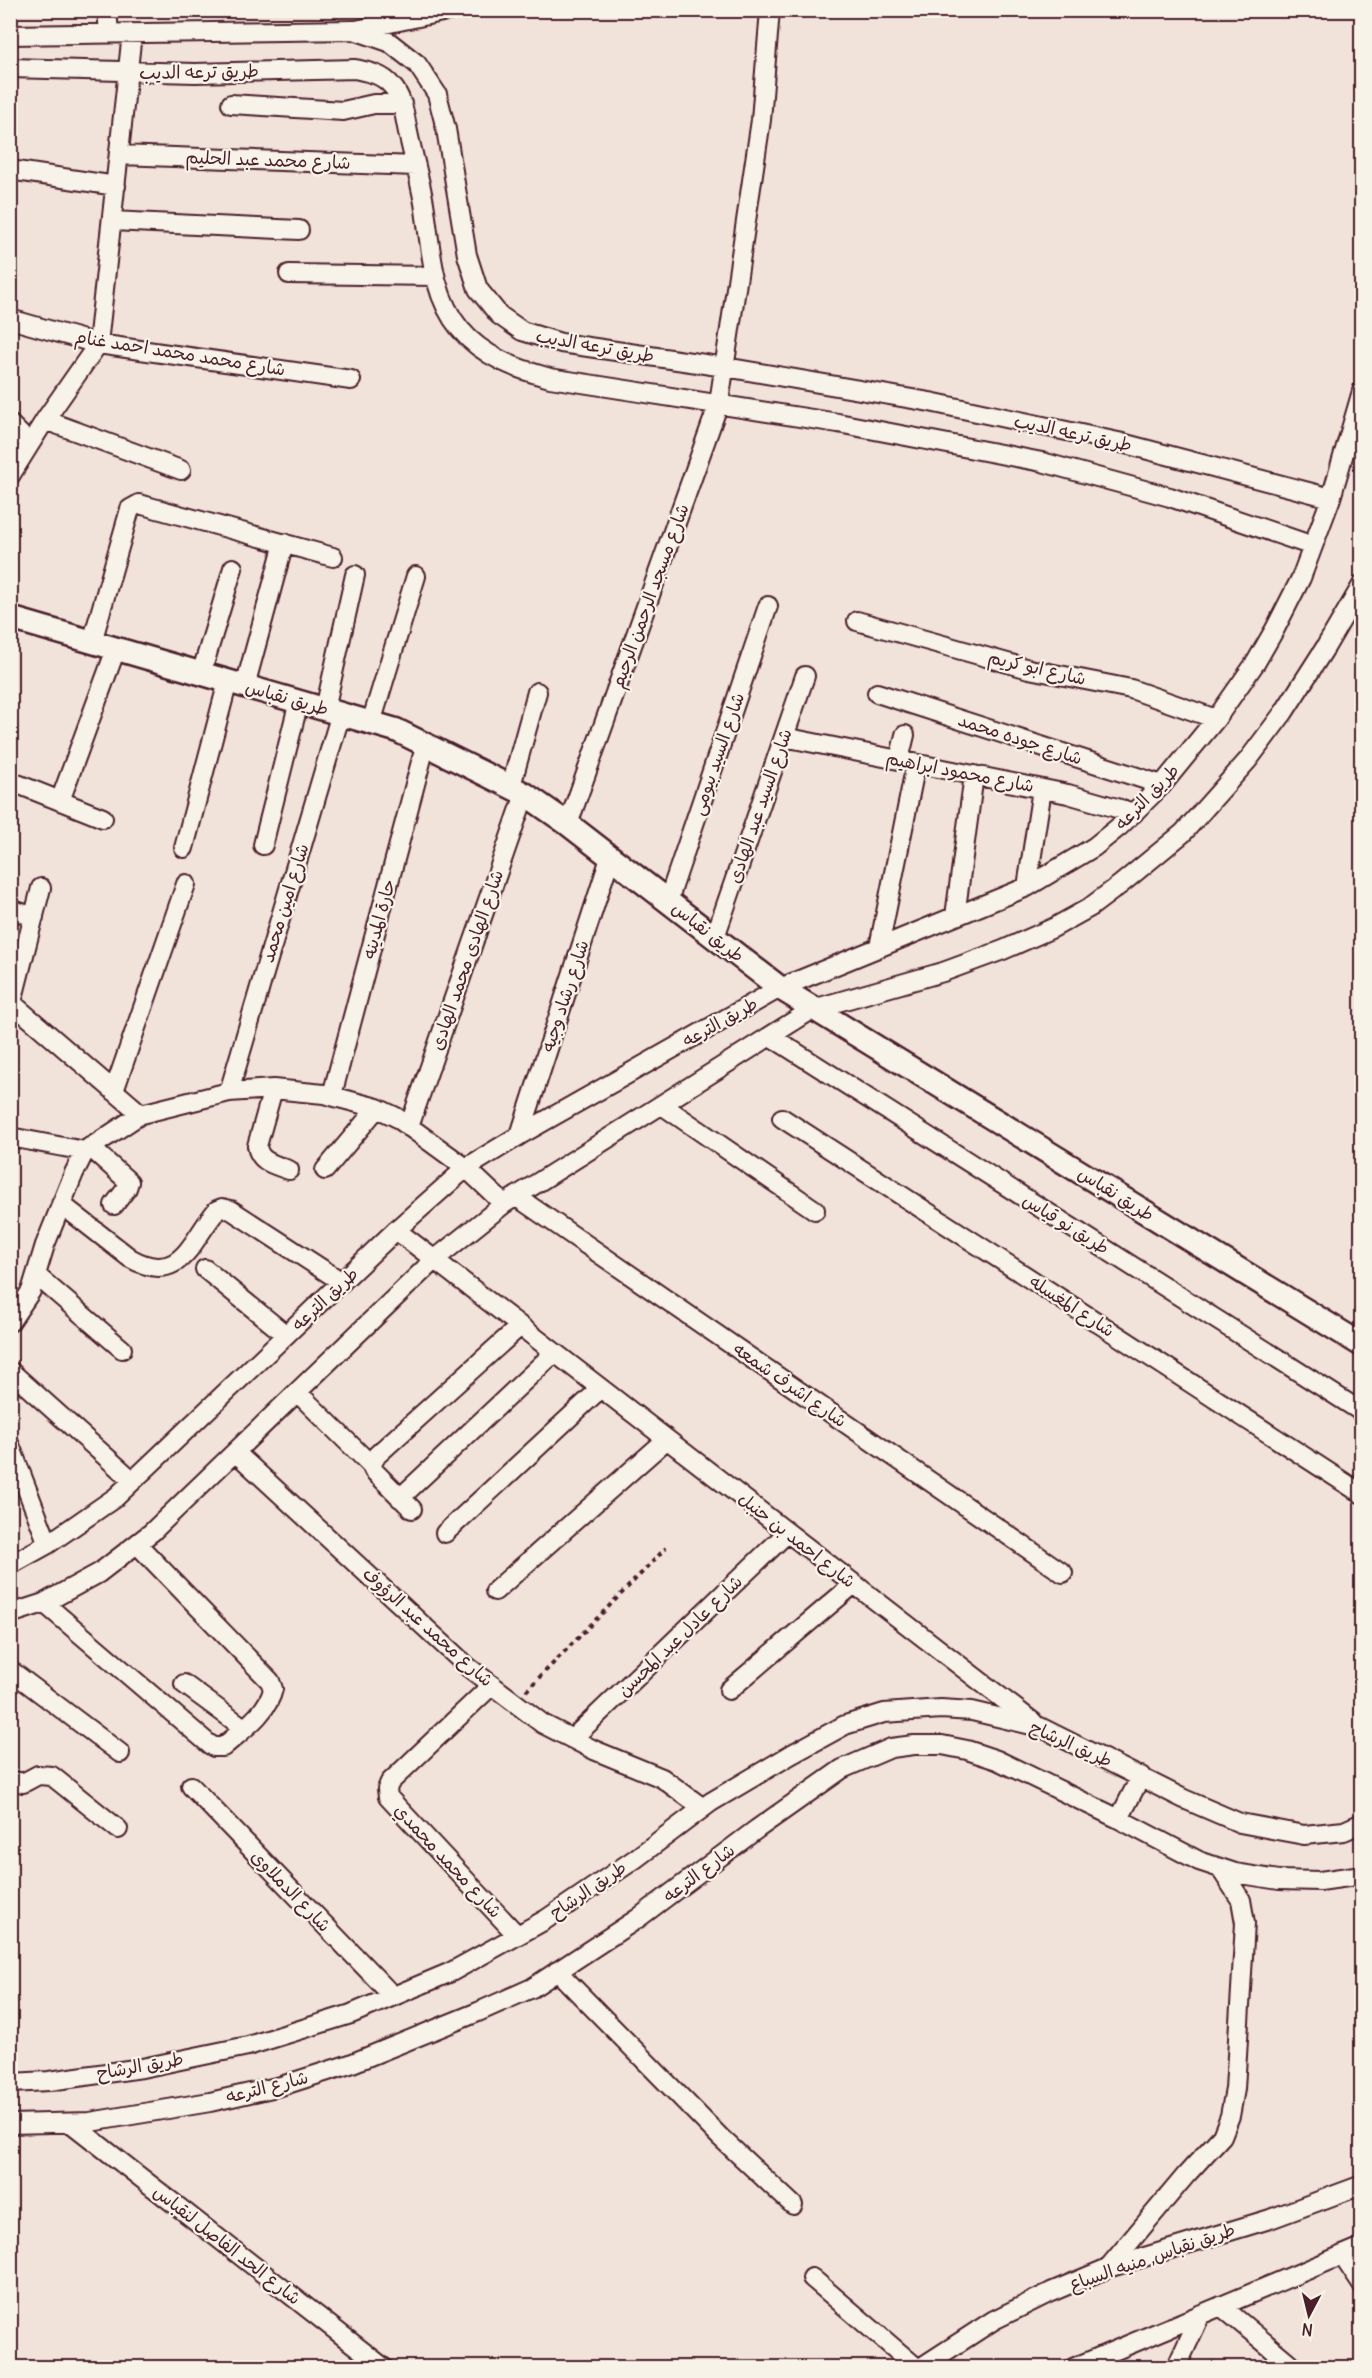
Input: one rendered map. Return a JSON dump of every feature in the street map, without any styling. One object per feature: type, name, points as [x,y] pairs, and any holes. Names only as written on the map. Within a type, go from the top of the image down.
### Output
[{"type":"street","points":[[107,10],[109,33]]},
{"type":"street","points":[[354,30],[452,10]]},
{"type":"street","name":"شارع مسجد الرحمن الرحيم","points":[[568,824],[719,399],[761,120],[770,10]]},
{"type":"street","name":"طريق ترعه الديب","points":[[10,35],[109,33],[132,39],[354,30],[389,42],[417,64],[437,94],[446,129],[467,255],[478,289],[499,315],[522,331],[561,343],[930,402],[1118,442],[1331,498]]},
{"type":"street","points":[[10,476],[45,420],[98,344],[132,39]]},
{"type":"street","name":"طريق ترعه الديب","points":[[10,68],[355,69],[378,74],[392,86],[402,104],[424,202],[435,276],[443,301],[459,328],[484,351],[516,368],[550,378],[719,399],[1042,462],[1170,497],[1313,546]]},
{"type":"street","points":[[231,104],[343,111],[374,104],[402,104]]},
{"type":"street","name":"شارع محمد عبد الحليم","points":[[120,155],[416,166]]},
{"type":"street","points":[[10,170],[116,186]]},
{"type":"street","points":[[112,222],[299,230]]},
{"type":"street","points":[[289,274],[435,276]]},
{"type":"street","name":"شارع محمد محمد احمد غنام","points":[[10,319],[98,344],[351,380]]},
{"type":"street","name":"طريق الترعه","points":[[10,1566],[48,1544],[116,1497],[396,1230],[466,1168],[780,988],[1027,887],[1094,847],[1134,813],[1162,785],[1216,719],[1275,629],[1301,578],[1331,498],[1362,391]]},
{"type":"street","points":[[45,420],[181,470]]},
{"type":"street","points":[[10,424],[30,444]]},
{"type":"street","points":[[92,642],[130,509],[139,504],[333,557]]},
{"type":"street","points":[[184,848],[284,543]]},
{"type":"street","points":[[201,674],[233,568]]},
{"type":"street","name":"شارع امين محمد","points":[[229,1092],[333,711],[355,575]]},
{"type":"street","points":[[371,723],[416,576]]},
{"type":"street","name":"طريق الترعه","points":[[10,1614],[44,1603],[99,1573],[152,1532],[434,1260],[511,1200],[813,1009],[943,972],[1003,950],[1053,928],[1089,908],[1121,884],[1183,833],[1248,760],[1284,712],[1331,639],[1362,585]]},
{"type":"street","name":"شارع السيد بيومى","points":[[669,901],[768,606]]},
{"type":"street","name":"طريق نقباس","points":[[10,618],[396,730],[518,790],[568,824],[780,988],[1362,1345]]},
{"type":"street","name":"شارع ابو كريم","points":[[857,621],[1029,669],[1131,689],[1216,719]]},
{"type":"street","points":[[60,801],[116,649]]},
{"type":"street","name":"شارع السيد عبد الهادى","points":[[715,937],[805,676]]},
{"type":"street","name":"شارع الهادى محمد الهادى","points":[[409,1127],[518,790],[537,692]]},
{"type":"street","name":"شارع جوده محمد","points":[[878,693],[1162,785]]},
{"type":"street","points":[[263,845],[298,701]]},
{"type":"street","points":[[879,947],[907,762],[904,735]]},
{"type":"street","name":"شارع محمود ابراهيم","points":[[784,736],[1042,789],[1134,813]]},
{"type":"street","name":"حارة المدينه","points":[[332,1095],[426,743]]},
{"type":"street","points":[[955,916],[974,775]]},
{"type":"street","points":[[10,782],[103,818]]},
{"type":"street","points":[[1027,887],[1042,789]]},
{"type":"street","name":"شارع رشاد وجيه","points":[[520,1135],[610,858]]},
{"type":"street","points":[[114,1091],[186,884]]},
{"type":"street","points":[[41,888],[12,1007],[141,1114]]},
{"type":"street","points":[[10,909],[34,917]]},
{"type":"street","name":"طريق نو قياس","points":[[770,1036],[1362,1412]]},
{"type":"street","points":[[273,1089],[257,1146],[258,1153],[263,1160],[289,1170]]},
{"type":"street","name":"شارع اشرف شمعه","points":[[87,1149],[141,1114],[229,1092],[273,1089],[332,1095],[377,1108],[396,1117],[511,1200],[1063,1573]]},
{"type":"street","points":[[662,1105],[816,1210]]},
{"type":"street","points":[[325,1170],[377,1108]]},
{"type":"street","name":"شارع المغسله","points":[[782,1118],[1362,1494]]},
{"type":"street","points":[[10,1137],[87,1149],[129,1182],[128,1188],[114,1205]]},
{"type":"street","points":[[10,1322],[31,1291],[61,1204],[87,1149]]},
{"type":"street","points":[[61,1204],[142,1265],[154,1267],[174,1263],[186,1256],[217,1210],[222,1208],[231,1210],[342,1282]]},
{"type":"street","name":"شارع احمد بن حنبل","points":[[396,1230],[1040,1727]]},
{"type":"street","points":[[205,1269],[286,1335]]},
{"type":"street","points":[[36,1275],[122,1349]]},
{"type":"street","points":[[371,1465],[377,1455],[519,1327]]},
{"type":"street","points":[[297,1392],[406,1503],[554,1353]]},
{"type":"street","points":[[10,1371],[133,1481]]},
{"type":"street","points":[[445,1533],[600,1389]]},
{"type":"street","points":[[495,1591],[666,1440]]},
{"type":"street","points":[[10,1445],[48,1544]]},
{"type":"street","name":"شارع محمد عبد الرؤوف","points":[[235,1452],[468,1667],[543,1724],[662,1778],[703,1808]]},
{"type":"street","name":"شارع عادل عبد المحسن","points":[[572,1738],[787,1533]]},
{"type":"street","points":[[44,1603],[209,1744],[214,1747],[223,1747],[264,1709],[271,1699],[273,1689],[270,1681],[137,1544]]},
{"type":"street","points":[[729,1690],[854,1584]]},
{"type":"street","points":[[10,1670],[120,1753]]},
{"type":"street","points":[[184,1684],[239,1732]]},
{"type":"street","name":"شارع محمد محمدي","points":[[492,1685],[390,1782],[387,1789],[388,1797],[517,1935]]},
{"type":"street","name":"طريق الرشاح","points":[[10,2083],[49,2081],[142,2068],[248,2046],[351,2014],[451,1972],[545,1920],[703,1808],[792,1754],[845,1725],[884,1713],[940,1709],[972,1711],[1040,1727],[1138,1782]]},
{"type":"street","name":"شارع الترعه","points":[[18,2124],[71,2123],[210,2102],[281,2086],[350,2064],[478,2012],[532,1988],[637,1919],[842,1769],[891,1748],[942,1745],[968,1750],[998,1760],[1122,1813],[1200,1861],[1220,1868],[1279,1880],[1320,1881],[1362,1875]]},
{"type":"street","points":[[10,1780],[23,1783],[38,1775],[52,1776],[118,1829]]},
{"type":"street","points":[[1122,1813],[1138,1782],[1240,1823],[1304,1835],[1344,1831],[1362,1823]]},
{"type":"street","name":"شارع الدملاوى","points":[[191,1786],[392,1995]]},
{"type":"street","points":[[1108,2268],[1222,2136],[1230,2116],[1235,2089],[1245,1923],[1241,1900],[1220,1868]]},
{"type":"street","points":[[557,1971],[720,2137],[793,2205]]},
{"type":"street","name":"شارع الحد الفاصل لنقباس","points":[[71,2123],[384,2367]]},
{"type":"street","name":"طريق نقباس, منيه السباع","points":[[919,2367],[994,2320],[1051,2292],[1108,2268],[1270,2219],[1362,2185]]},
{"type":"street","points":[[1073,2367],[1362,2247]]},
{"type":"street","points":[[1342,2256],[1362,2284]]},
{"type":"street","points":[[812,2278],[919,2367]]},
{"type":"street","points":[[1221,2306],[1295,2367]]},
{"type":"street","points":[[1176,2367],[1201,2314]]},
{"type":"path","points":[[515,1702],[666,1548]]}]
